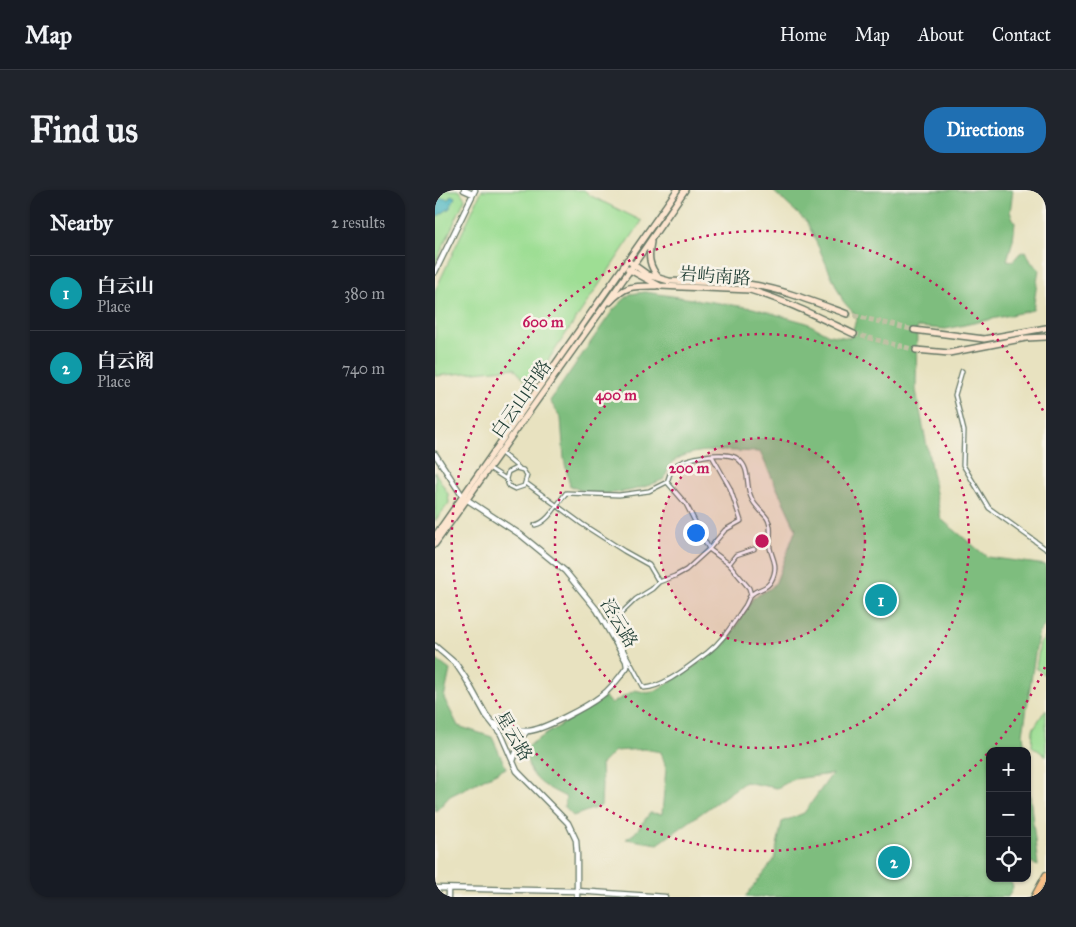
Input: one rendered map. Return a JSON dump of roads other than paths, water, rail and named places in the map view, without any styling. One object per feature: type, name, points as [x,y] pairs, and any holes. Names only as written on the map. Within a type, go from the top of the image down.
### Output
[{"type":"main road","name":"白云山中路","points":[[435,544],[627,260],[677,190]]},
{"type":"main road","name":"白云山中路","points":[[436,534],[489,468],[685,190]]},
{"type":"main road","points":[[651,238],[649,260],[654,272],[660,278]]},
{"type":"main road","points":[[627,260],[632,267]]},
{"type":"main road","points":[[624,266],[632,267]]},
{"type":"main road","name":"岩屿南路","points":[[632,267],[669,281],[761,286],[783,291],[847,314]]},
{"type":"main road","name":"岩屿南路","points":[[632,267],[660,286],[750,290],[787,302],[854,334]]},
{"type":"main road","points":[[593,321],[617,294],[627,288],[660,286]]},
{"type":"main road","points":[[914,330],[984,339],[1046,328]]},
{"type":"main road","points":[[916,350],[949,353],[1026,338],[1046,337]]},
{"type":"main road","points":[[1034,897],[1046,875]]},
{"type":"main road","points":[[1042,897],[1046,891]]},
{"type":"street","points":[[435,272],[474,192],[464,190]]},
{"type":"street","points":[[962,370],[955,395],[964,431],[963,465],[989,508],[1046,549]]},
{"type":"street","points":[[500,452],[525,472],[526,483]]},
{"type":"street","points":[[435,454],[465,499]]},
{"type":"street","points":[[535,525],[541,524],[548,518],[566,493],[619,495],[649,491],[667,482],[673,468],[681,462],[712,455],[731,455],[739,459],[748,475],[747,486],[751,498],[768,520],[770,549],[776,564],[774,574],[764,589],[751,595],[724,638],[667,681],[653,687],[644,688],[609,626],[637,599],[652,590],[659,582],[681,573],[709,549],[725,530],[741,520],[730,488],[712,455]]},
{"type":"street","points":[[489,468],[506,479],[509,486],[515,489],[521,488],[526,483]]},
{"type":"street","points":[[506,479],[510,470],[520,468]]},
{"type":"street","points":[[667,482],[686,504],[709,549],[729,564],[749,588],[751,595]]},
{"type":"street","points":[[526,483],[583,524],[649,565],[659,582]]},
{"type":"street","name":"泾云路","points":[[465,499],[521,534],[565,571],[609,626],[626,660],[627,667],[602,696],[556,721],[527,731],[511,729],[493,723]]},
{"type":"street","points":[[729,564],[736,555],[754,549]]},
{"type":"street","name":"星云路","points":[[435,646],[456,664],[467,679],[486,715],[501,734],[517,771],[568,823],[576,840],[577,897]]},
{"type":"street","points":[[513,761],[521,738],[527,731]]},
{"type":"street","points":[[435,888],[577,891],[665,897]]},
{"type":"street","points":[[448,889],[448,897]]},
{"type":"water","points":[[451,195],[455,197],[450,208],[435,218],[435,200],[439,198],[449,199]]},
{"type":"tunnel","points":[[847,314],[914,330]]},
{"type":"tunnel","points":[[854,334],[916,350]]},
{"type":"place","name":"白云山","points":[[881,600]]},
{"type":"place","name":"白云阁","points":[[894,862]]}]
